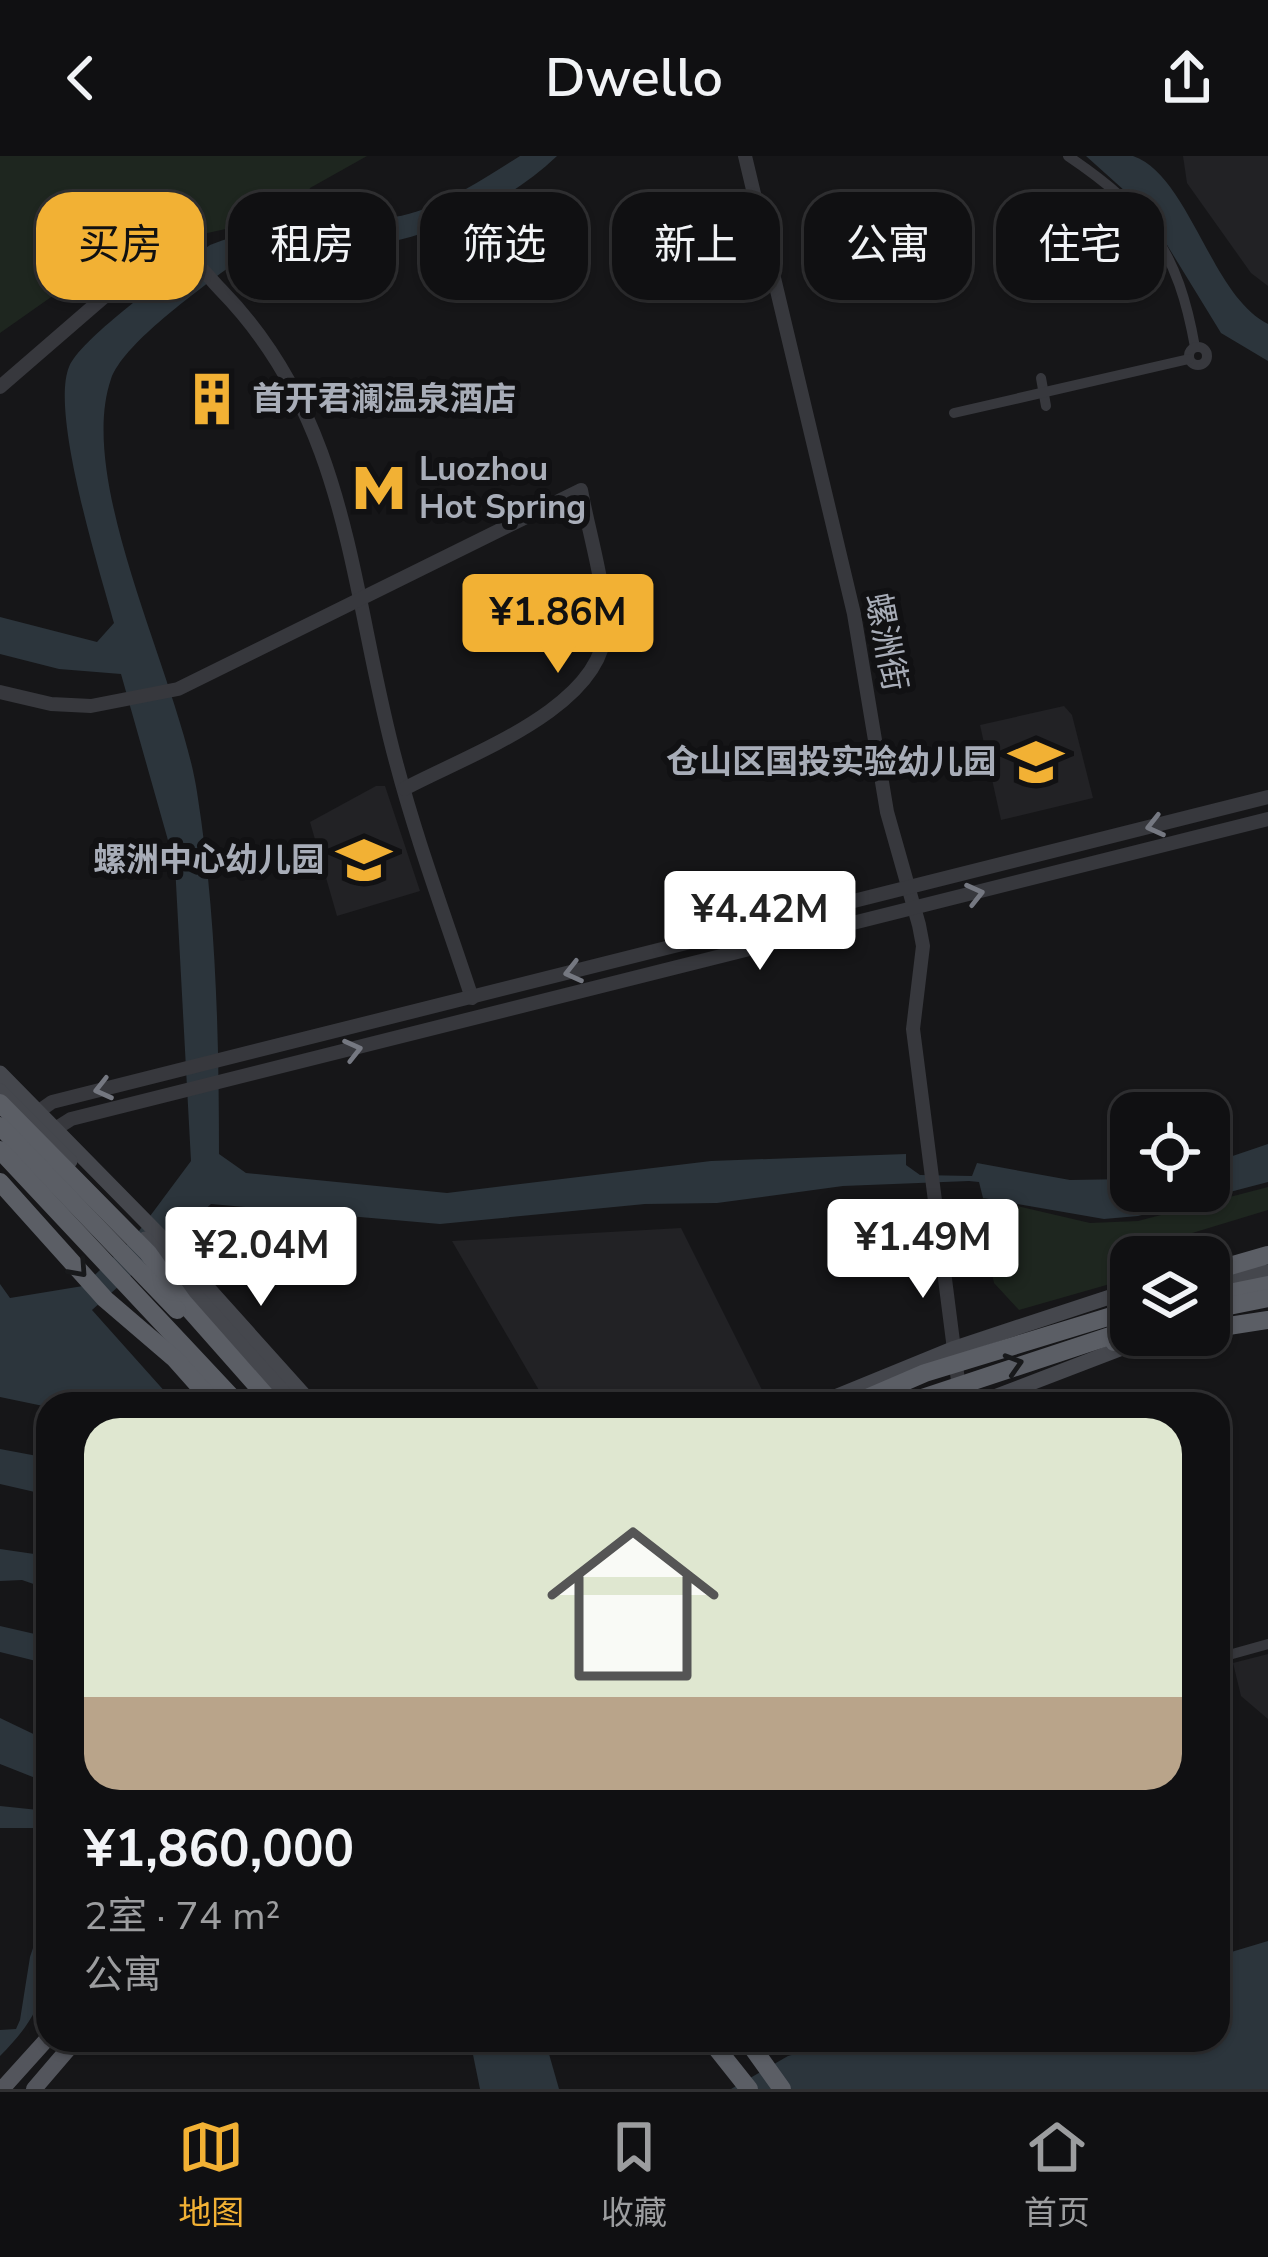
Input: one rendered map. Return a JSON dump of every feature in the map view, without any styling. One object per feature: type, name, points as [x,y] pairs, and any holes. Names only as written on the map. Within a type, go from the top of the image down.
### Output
[{"type":"highway","points":[[0,1103],[148,1253],[263,1392]]},
{"type":"highway","points":[[0,1126],[249,1392]]},
{"type":"highway","points":[[0,1150],[227,1392]]},
{"type":"highway","points":[[0,1182],[106,1299],[175,1359],[204,1392]]},
{"type":"highway","points":[[1230,1269],[1268,1255]]},
{"type":"highway","points":[[1230,1293],[1268,1285]]},
{"type":"highway","points":[[1230,1306],[1268,1298]]},
{"type":"highway","points":[[1062,1339],[1110,1308]]},
{"type":"highway","points":[[1230,1323],[1268,1317]]},
{"type":"highway","points":[[933,1392],[1110,1319]]},
{"type":"highway","points":[[881,1392],[926,1373],[1062,1339],[1110,1332]]},
{"type":"highway","points":[[1062,1339],[1110,1337]]},
{"type":"highway","points":[[226,1349],[278,1392]]},
{"type":"highway","points":[[719,2052],[748,2089]]},
{"type":"highway","points":[[734,2052],[760,2089]]},
{"type":"highway","points":[[757,2052],[786,2089]]},
{"type":"highway","points":[[766,2052],[786,2089]]},
{"type":"main road","points":[[0,1073],[34,1115],[301,1392]]},
{"type":"main road","points":[[0,1091],[34,1115]]},
{"type":"main road","points":[[168,1252],[283,1392]]},
{"type":"main road","points":[[1230,1275],[1268,1272]]},
{"type":"main road","points":[[847,1392],[955,1348],[1110,1300]]},
{"type":"main road","points":[[1009,1392],[1110,1355]]},
{"type":"main road","points":[[2,2089],[36,2051]]},
{"type":"main road","points":[[34,2089],[66,2052]]},
{"type":"street","name":"螺洲街","points":[[745,156],[854,614],[887,812],[912,888],[923,946],[913,1029],[960,1392]]},
{"type":"street","points":[[954,412],[1042,385],[1192,353],[1175,265],[1144,214],[1068,156]]},
{"type":"street","points":[[0,387],[133,273],[173,250],[189,257],[266,343],[312,421],[331,474],[404,789],[472,998]]},
{"type":"street","points":[[1042,385],[1046,406]]},
{"type":"street","points":[[0,692],[51,704],[119,703],[171,691],[581,490],[605,627],[592,673],[563,703],[404,789]]},
{"type":"street","points":[[34,1115],[235,1055],[1268,797]]},
{"type":"street","points":[[50,1131],[183,1091],[1268,819]]},
{"type":"street","points":[[1230,1655],[1268,1644]]},
{"type":"shaded area","points":[[0,156],[367,156],[309,192],[228,192],[228,228],[204,234],[204,192],[36,192],[36,300],[47,300],[0,333]]},
{"type":"shaded area","points":[[520,156],[557,156],[536,174],[514,190],[460,192]]},
{"type":"shaded area","points":[[1086,156],[1133,156],[1170,186],[1231,289],[1268,324],[1268,361],[1221,333],[1164,240],[1164,192],[1126,192]]},
{"type":"shaded area","points":[[1183,156],[1268,156],[1268,286],[1251,273],[1187,183]]},
{"type":"shaded area","points":[[420,210],[420,234],[396,240],[396,216]]},
{"type":"shaded area","points":[[228,238],[228,269],[204,286],[204,250]]},
{"type":"shaded area","points":[[138,300],[186,300],[118,366],[111,379],[104,422],[107,472],[118,526],[197,792],[215,973],[219,1154],[246,1173],[447,1193],[711,1161],[906,1154],[906,1165],[920,1175],[972,1176],[977,1163],[1070,1180],[1110,1179],[1110,1212],[1153,1212],[1104,1219],[983,1198],[979,1182],[969,1181],[843,1186],[717,1203],[645,1204],[440,1224],[211,1204],[92,1310],[165,1392],[36,1392],[36,1404],[0,1397],[0,1284],[10,1298],[83,1286],[133,1239],[191,1161],[175,865],[121,674],[59,669],[0,654],[0,617],[97,642],[114,623],[71,455],[65,389],[69,367],[111,321]]},
{"type":"shaded area","name":"仓山区国投实验幼儿园","points":[[1064,706],[1072,715],[1093,798],[1001,820],[980,725]]},
{"type":"shaded area","name":"螺洲中心幼儿园","points":[[376,786],[385,786],[420,891],[337,916],[310,822]]},
{"type":"shaded area","points":[[1268,1144],[1268,1182],[1230,1192],[1230,1157]]},
{"type":"shaded area","points":[[1268,1187],[1268,1210],[1189,1236],[1110,1236],[1110,1284],[1019,1310],[994,1283],[977,1207],[983,1198],[1090,1223],[1138,1221],[1172,1212],[1230,1212],[1230,1197]]},
{"type":"shaded area","points":[[681,1228],[763,1392],[540,1392],[452,1241]]},
{"type":"shaded area","points":[[0,1449],[36,1456],[36,1492],[0,1484]]},
{"type":"shaded area","points":[[0,1549],[36,1554],[36,1585],[0,1581]]},
{"type":"shaded area","points":[[0,1626],[36,1634],[36,1661],[0,1652]]},
{"type":"shaded area","points":[[1268,1654],[1268,1719],[1241,1696],[1233,1663]]},
{"type":"shaded area","points":[[0,1718],[36,1735],[36,1778],[0,1764]]},
{"type":"shaded area","points":[[0,1806],[36,1810],[36,1828],[0,1828]]},
{"type":"shaded area","points":[[36,1939],[36,2008],[0,2056],[0,2030],[16,2029],[20,2020]]},
{"type":"shaded area","points":[[1268,1941],[1268,2089],[731,2089],[802,2052],[1230,2052],[1230,1952]]},
{"type":"shaded area","points":[[472,2052],[548,2052],[559,2089],[480,2089]]},
{"type":"place","name":"首开君澜温泉酒店","points":[[212,399]]},
{"type":"place","name":"Luozhou Hot Spring","points":[[379,488]]},
{"type":"place","name":"仓山区国投实验幼儿园","points":[[1036,762]]},
{"type":"place","name":"螺洲中心幼儿园","points":[[364,860]]}]
